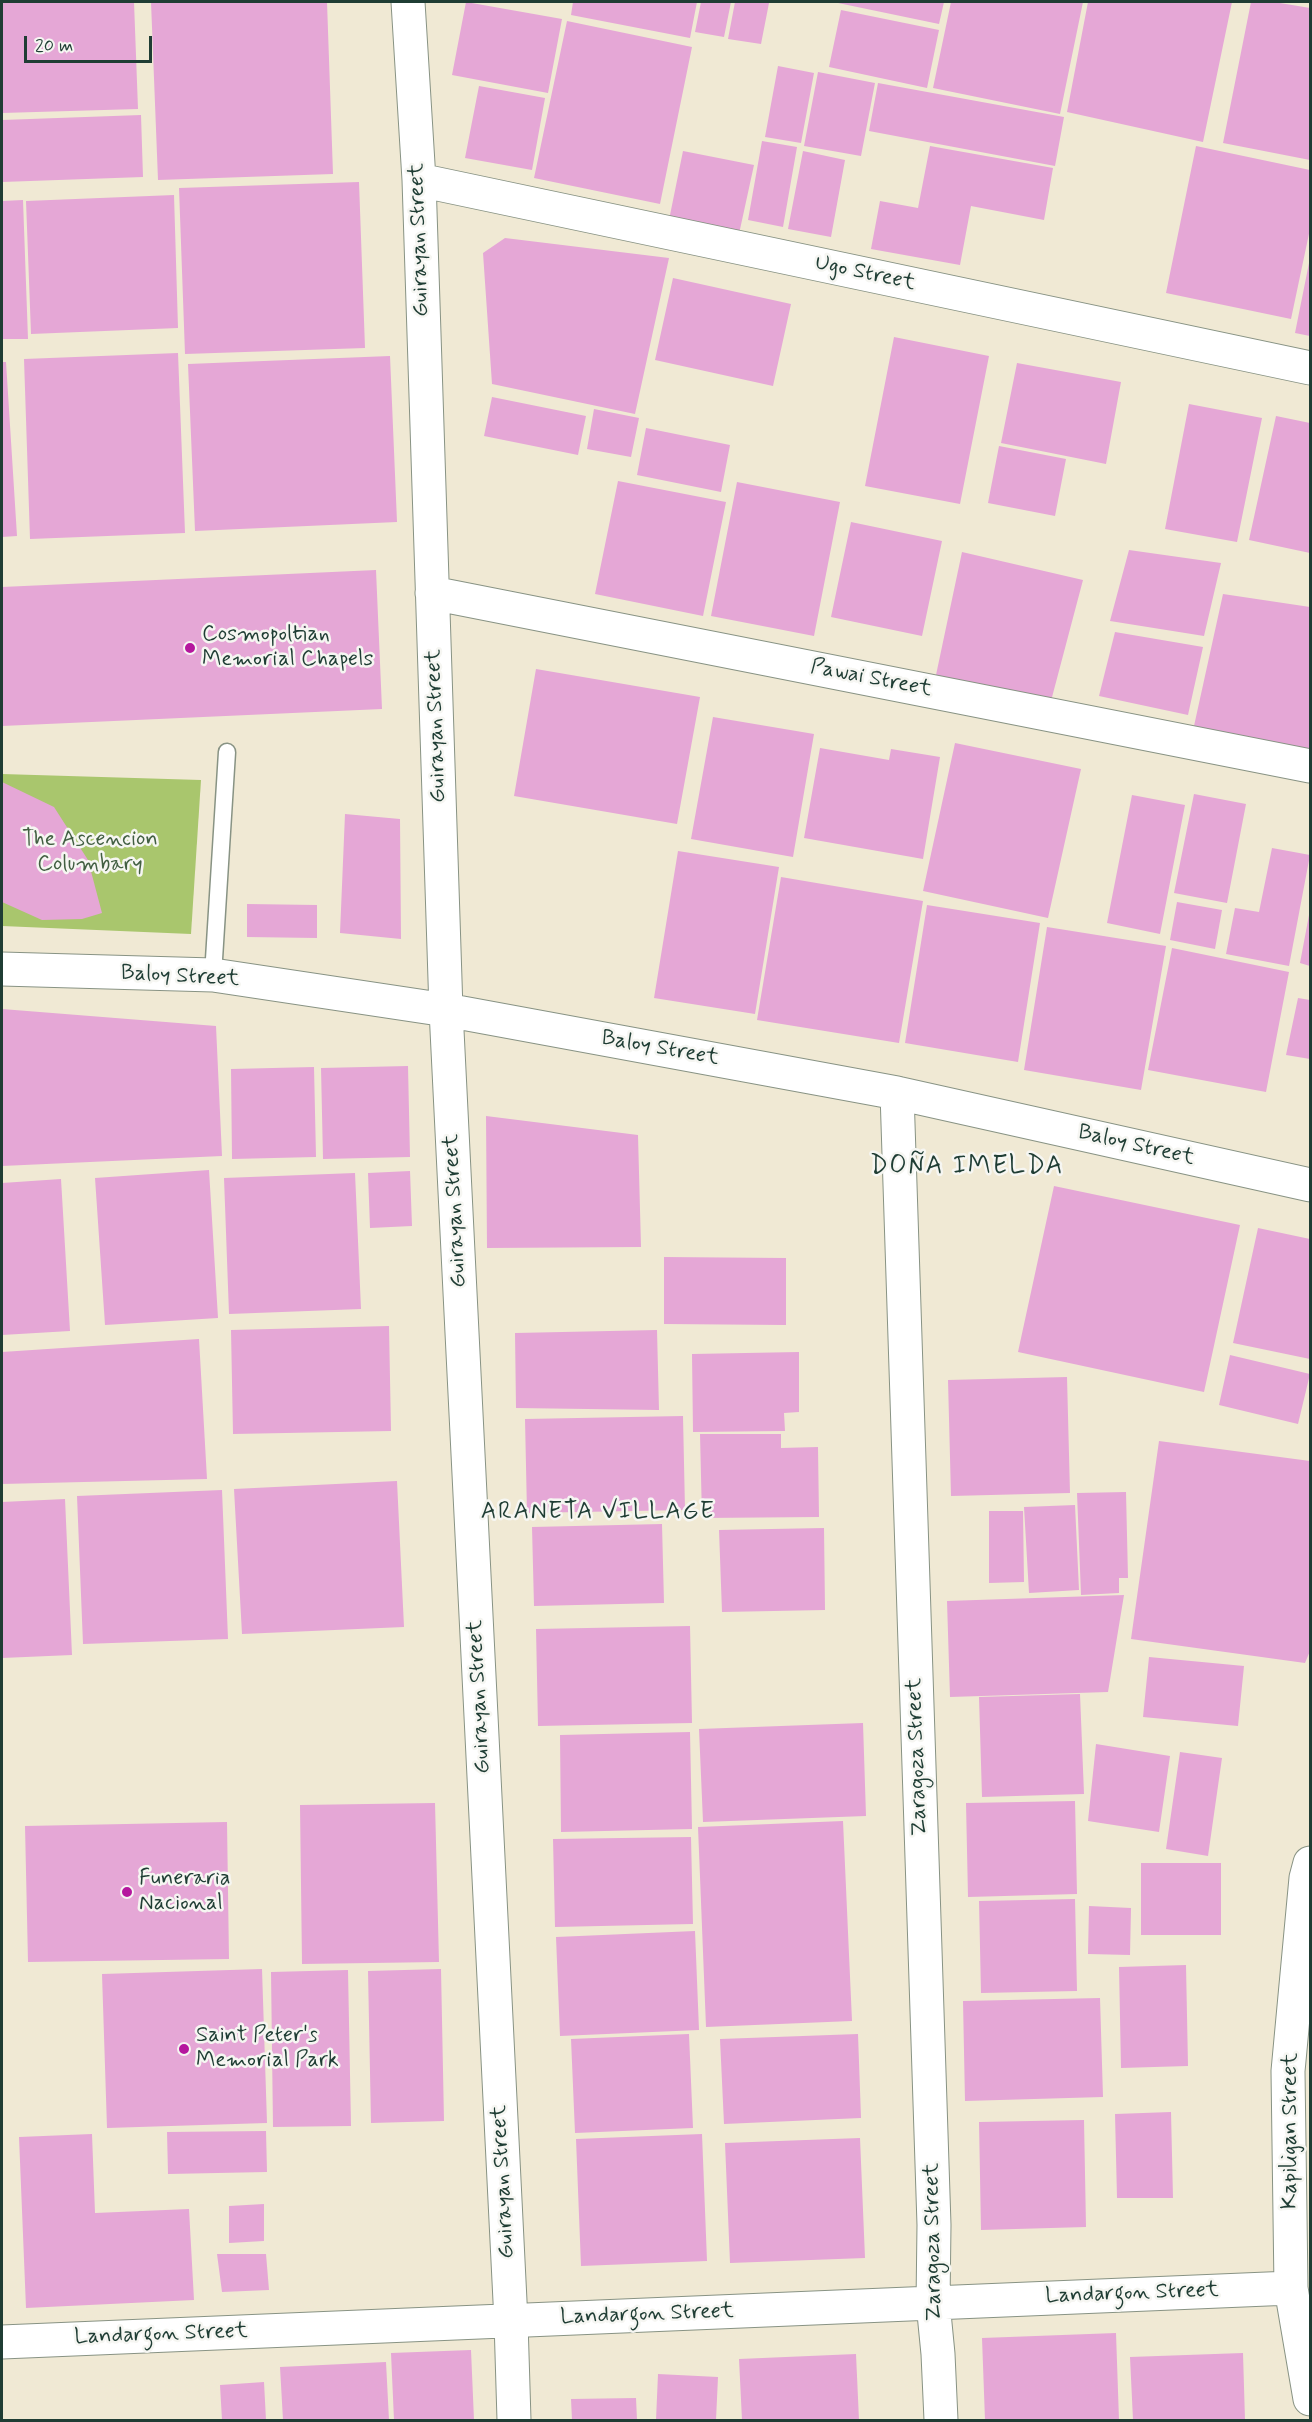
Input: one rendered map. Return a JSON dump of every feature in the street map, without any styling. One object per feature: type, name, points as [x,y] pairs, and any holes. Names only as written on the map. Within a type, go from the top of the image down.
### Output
[{"type":"street","name":"Guirayan Street","points":[[408,2],[419,180],[446,1010],[511,2321],[514,2421]]},
{"type":"street","name":"Ugo Street","points":[[419,180],[1311,368]]},
{"type":"street","name":"Pawai Street","points":[[432,593],[1311,766]]},
{"type":"street","name":"Baloy Street","points":[[2,969],[213,975],[446,1010],[897,1093],[1311,1185]]},
{"type":"street","name":"Zaragoza Street","points":[[897,1093],[934,2225],[933,2303],[941,2421]]},
{"type":"street","name":"Kapiligan Street","points":[[1311,1863],[1306,1878],[1288,2071],[1292,2288],[1311,2398]]},
{"type":"street","name":"Landargon Street","points":[[2,2342],[1292,2288]]},
{"type":"lane","points":[[213,975],[227,752]]},
{"type":"green space","name":"The Ascencion Columbary","points":[[2,774],[201,780],[191,934],[2,926]]},
{"type":"building","points":[[2,2],[134,2],[138,109],[2,113]]},
{"type":"building","points":[[151,2],[327,2],[333,174],[158,180]]},
{"type":"building","points":[[466,2],[562,19],[548,93],[452,75]]},
{"type":"building","points":[[573,2],[697,2],[690,38],[571,15]]},
{"type":"building","points":[[701,2],[731,2],[724,37],[695,32]]},
{"type":"building","points":[[735,2],[769,3],[761,44],[728,39]]},
{"type":"building","points":[[838,2],[944,2],[939,24]]},
{"type":"building","points":[[951,2],[1083,2],[1060,114],[933,88]]},
{"type":"building","points":[[1088,2],[1232,2],[1203,142],[1067,112]]},
{"type":"building","points":[[1251,2],[1274,2],[1310,8],[1310,160],[1223,143]]},
{"type":"building","points":[[841,10],[939,30],[927,88],[829,67]]},
{"type":"building","points":[[567,21],[692,47],[660,204],[534,178]]},
{"type":"building","points":[[778,66],[814,73],[801,143],[765,137]]},
{"type":"building","points":[[818,72],[875,83],[861,156],[804,146]]},
{"type":"building","points":[[878,83],[1064,117],[1055,166],[869,131]]},
{"type":"building","points":[[479,86],[545,98],[532,170],[465,158]]},
{"type":"building","points":[[141,115],[143,177],[2,182],[2,120]]},
{"type":"building","points":[[762,141],[797,147],[783,227],[748,220]]},
{"type":"building","points":[[930,146],[1053,168],[1044,220],[971,206],[960,265],[871,249],[880,201],[918,208]]},
{"type":"building","points":[[1196,146],[1310,170],[1310,229],[1291,319],[1166,293]]},
{"type":"building","points":[[683,151],[754,165],[739,234],[669,220]]},
{"type":"building","points":[[803,151],[845,160],[831,237],[788,229]]},
{"type":"building","points":[[359,182],[365,348],[185,354],[179,188]]},
{"type":"building","points":[[174,195],[178,328],[31,334],[26,201]]},
{"type":"building","points":[[23,200],[28,339],[2,339],[2,201]]},
{"type":"building","points":[[505,238],[669,258],[635,414],[492,384],[483,253]]},
{"type":"building","points":[[1310,263],[1310,336],[1295,333]]},
{"type":"building","points":[[673,278],[791,304],[773,386],[655,360]]},
{"type":"building","points":[[894,337],[989,356],[960,504],[865,486]]},
{"type":"building","points":[[178,353],[185,533],[30,539],[24,359]]},
{"type":"building","points":[[390,356],[397,522],[195,531],[188,364]]},
{"type":"building","points":[[2,362],[6,362],[17,536],[2,537]]},
{"type":"building","points":[[1017,363],[1121,382],[1106,464],[1001,443]]},
{"type":"building","points":[[492,397],[586,416],[578,455],[484,436]]},
{"type":"building","points":[[1189,404],[1262,418],[1237,542],[1165,529]]},
{"type":"building","points":[[594,409],[639,418],[631,457],[587,449]]},
{"type":"building","points":[[1276,416],[1310,423],[1310,553],[1249,540]]},
{"type":"building","points":[[646,428],[730,445],[721,492],[637,475]]},
{"type":"building","points":[[999,446],[1066,459],[1055,516],[988,503]]},
{"type":"building","points":[[618,481],[726,502],[703,616],[595,594]]},
{"type":"building","points":[[737,482],[840,502],[814,636],[711,616]]},
{"type":"building","points":[[851,522],[942,541],[922,636],[831,617]]},
{"type":"building","points":[[1129,550],[1221,563],[1204,636],[1110,621]]},
{"type":"building","points":[[962,552],[1083,580],[1051,701],[936,675]]},
{"type":"building","name":"Cosmopoltian Memorial Chapels","points":[[376,570],[382,709],[2,726],[2,587]]},
{"type":"building","points":[[1223,594],[1310,607],[1309,749],[1194,726]]},
{"type":"building","points":[[1115,632],[1203,647],[1188,715],[1099,696]]},
{"type":"building","points":[[536,669],[700,697],[677,824],[514,796]]},
{"type":"building","points":[[713,717],[814,734],[793,857],[691,839]]},
{"type":"building","points":[[955,743],[1081,769],[1048,918],[923,891]]},
{"type":"building","points":[[820,748],[889,760],[891,749],[940,757],[923,859],[804,838]]},
{"type":"building","name":"The Ascencion Columbary","points":[[2,782],[54,807],[88,860],[102,913],[82,919],[42,920],[2,902]]},
{"type":"building","points":[[1194,794],[1246,804],[1227,903],[1174,893]]},
{"type":"building","points":[[1132,795],[1185,805],[1160,934],[1107,923]]},
{"type":"building","points":[[345,814],[400,819],[401,939],[340,933]]},
{"type":"building","points":[[1272,848],[1310,855],[1289,966],[1226,954],[1235,908],[1259,912]]},
{"type":"building","points":[[678,851],[779,867],[755,1014],[654,998]]},
{"type":"building","points":[[781,877],[923,901],[899,1043],[757,1020]]},
{"type":"building","points":[[1177,902],[1222,910],[1215,949],[1170,940]]},
{"type":"building","points":[[247,904],[317,905],[317,938],[247,937]]},
{"type":"building","points":[[927,905],[1040,923],[1018,1062],[905,1043]]},
{"type":"building","points":[[1310,915],[1310,966],[1300,963]]},
{"type":"building","points":[[1047,927],[1166,946],[1141,1090],[1024,1070]]},
{"type":"building","points":[[1172,948],[1289,972],[1266,1092],[1148,1070]]},
{"type":"building","points":[[1298,998],[1310,1000],[1310,1059],[1286,1055]]},
{"type":"building","points":[[2,1009],[216,1026],[222,1156],[2,1166]]},
{"type":"building","points":[[408,1066],[410,1157],[323,1159],[321,1068]]},
{"type":"building","points":[[314,1067],[316,1157],[232,1159],[231,1069]]},
{"type":"building","points":[[486,1116],[638,1135],[641,1247],[487,1248]]},
{"type":"building","points":[[209,1170],[218,1318],[105,1325],[95,1178]]},
{"type":"building","points":[[410,1171],[412,1226],[370,1228],[368,1173]]},
{"type":"building","points":[[355,1173],[361,1309],[229,1314],[224,1178]]},
{"type":"building","points":[[61,1179],[70,1331],[2,1335],[2,1183]]},
{"type":"building","points":[[1054,1186],[1240,1225],[1204,1392],[1018,1352]]},
{"type":"building","points":[[1258,1228],[1310,1239],[1310,1359],[1233,1343]]},
{"type":"building","points":[[664,1257],[786,1258],[786,1325],[664,1324]]},
{"type":"building","points":[[389,1326],[391,1431],[233,1434],[231,1330]]},
{"type":"building","points":[[657,1330],[659,1410],[516,1408],[515,1333]]},
{"type":"building","points":[[199,1339],[207,1479],[2,1484],[2,1352]]},
{"type":"building","points":[[799,1352],[799,1412],[784,1413],[785,1431],[693,1432],[692,1354]]},
{"type":"building","points":[[1230,1355],[1310,1374],[1298,1424],[1219,1405]]},
{"type":"building","points":[[1067,1377],[1070,1493],[951,1496],[948,1380]]},
{"type":"building","points":[[683,1416],[685,1510],[527,1513],[525,1419]]},
{"type":"building","points":[[700,1434],[781,1434],[781,1448],[818,1447],[819,1517],[702,1518]]},
{"type":"building","points":[[1159,1441],[1310,1461],[1310,1651],[1305,1663],[1131,1639]]},
{"type":"building","points":[[397,1481],[404,1627],[242,1634],[234,1489]]},
{"type":"building","points":[[222,1490],[228,1639],[83,1644],[77,1496]]},
{"type":"building","points":[[1126,1492],[1128,1578],[1119,1578],[1119,1593],[1081,1595],[1077,1493]]},
{"type":"building","points":[[65,1499],[72,1655],[2,1658],[2,1502]]},
{"type":"building","points":[[1075,1505],[1079,1590],[1029,1593],[1024,1507]]},
{"type":"building","points":[[989,1511],[1023,1511],[1024,1582],[989,1583]]},
{"type":"building","points":[[662,1524],[664,1603],[534,1606],[532,1527]]},
{"type":"building","points":[[824,1528],[825,1610],[722,1612],[719,1530]]},
{"type":"building","points":[[1124,1595],[1108,1692],[950,1697],[947,1601]]},
{"type":"building","points":[[690,1626],[692,1723],[538,1726],[536,1629]]},
{"type":"building","points":[[1149,1657],[1244,1666],[1238,1726],[1143,1717]]},
{"type":"building","points":[[1080,1694],[1084,1794],[982,1797],[979,1697]]},
{"type":"building","points":[[863,1723],[866,1816],[703,1822],[699,1729]]},
{"type":"building","points":[[690,1732],[692,1829],[561,1832],[560,1735]]},
{"type":"building","points":[[1096,1744],[1170,1756],[1159,1832],[1088,1821]]},
{"type":"building","points":[[1180,1752],[1222,1758],[1208,1856],[1166,1849]]},
{"type":"building","points":[[1075,1801],[1077,1894],[968,1897],[966,1803]]},
{"type":"building","points":[[435,1803],[439,1962],[302,1964],[300,1805]]},
{"type":"building","points":[[843,1821],[852,2021],[706,2027],[698,1827]]},
{"type":"building","name":"Funeraria Nacional","points":[[227,1822],[229,1959],[28,1962],[25,1826]]},
{"type":"building","points":[[691,1837],[693,1924],[555,1927],[553,1839]]},
{"type":"building","points":[[1141,1863],[1221,1863],[1221,1935],[1141,1935]]},
{"type":"building","points":[[1075,1899],[1077,1991],[981,1993],[979,1901]]},
{"type":"building","points":[[1089,1906],[1131,1908],[1130,1955],[1088,1954]]},
{"type":"building","points":[[695,1931],[699,2030],[560,2036],[556,1937]]},
{"type":"building","points":[[1186,1965],[1188,2066],[1121,2068],[1119,1967]]},
{"type":"building","name":"Saint Peter's Memorial Park","points":[[262,1969],[267,2123],[107,2128],[102,1974]]},
{"type":"building","points":[[441,1969],[444,2121],[371,2123],[368,1971]]},
{"type":"building","points":[[348,1970],[351,2126],[273,2127],[271,1972]]},
{"type":"building","points":[[1100,1998],[1103,2097],[965,2101],[963,2001]]},
{"type":"building","points":[[689,2034],[693,2128],[575,2133],[571,2039]]},
{"type":"building","points":[[858,2034],[861,2118],[724,2124],[720,2039]]},
{"type":"building","points":[[1171,2112],[1173,2198],[1117,2198],[1115,2114]]},
{"type":"building","points":[[1084,2120],[1086,2227],[981,2230],[979,2122]]},
{"type":"building","points":[[266,2131],[267,2172],[168,2174],[167,2132]]},
{"type":"building","points":[[92,2134],[95,2213],[189,2209],[194,2300],[26,2308],[19,2137]]},
{"type":"building","points":[[702,2134],[707,2261],[581,2266],[576,2139]]},
{"type":"building","points":[[860,2138],[865,2258],[730,2263],[725,2143]]},
{"type":"building","points":[[264,2204],[264,2241],[229,2243],[229,2206]]},
{"type":"building","points":[[217,2254],[266,2254],[269,2290],[222,2292]]},
{"type":"building","points":[[1116,2333],[1119,2420],[985,2420],[982,2338]]},
{"type":"building","points":[[471,2350],[474,2420],[394,2420],[391,2353]]},
{"type":"building","points":[[1243,2353],[1245,2420],[1133,2420],[1130,2357]]},
{"type":"building","points":[[856,2354],[859,2420],[742,2420],[739,2359]]},
{"type":"building","points":[[386,2362],[389,2420],[283,2420],[280,2367]]},
{"type":"building","points":[[658,2374],[718,2377],[716,2420],[656,2420]]},
{"type":"building","points":[[264,2382],[266,2420],[222,2420],[220,2385]]},
{"type":"building","points":[[636,2398],[637,2420],[572,2420],[571,2399]]},
{"type":"place","name":"Cosmopoltian Memorial Chapels","points":[[190,648]]},
{"type":"place","name":"Funeraria Nacional","points":[[127,1892]]},
{"type":"place","name":"Saint Peter's Memorial Park","points":[[184,2049]]},
{"type":"district","name":"DOÑA IMELDA","points":[[967,1168]]},
{"type":"district","name":"ARANETA VILLAGE","points":[[598,1513]]}]
